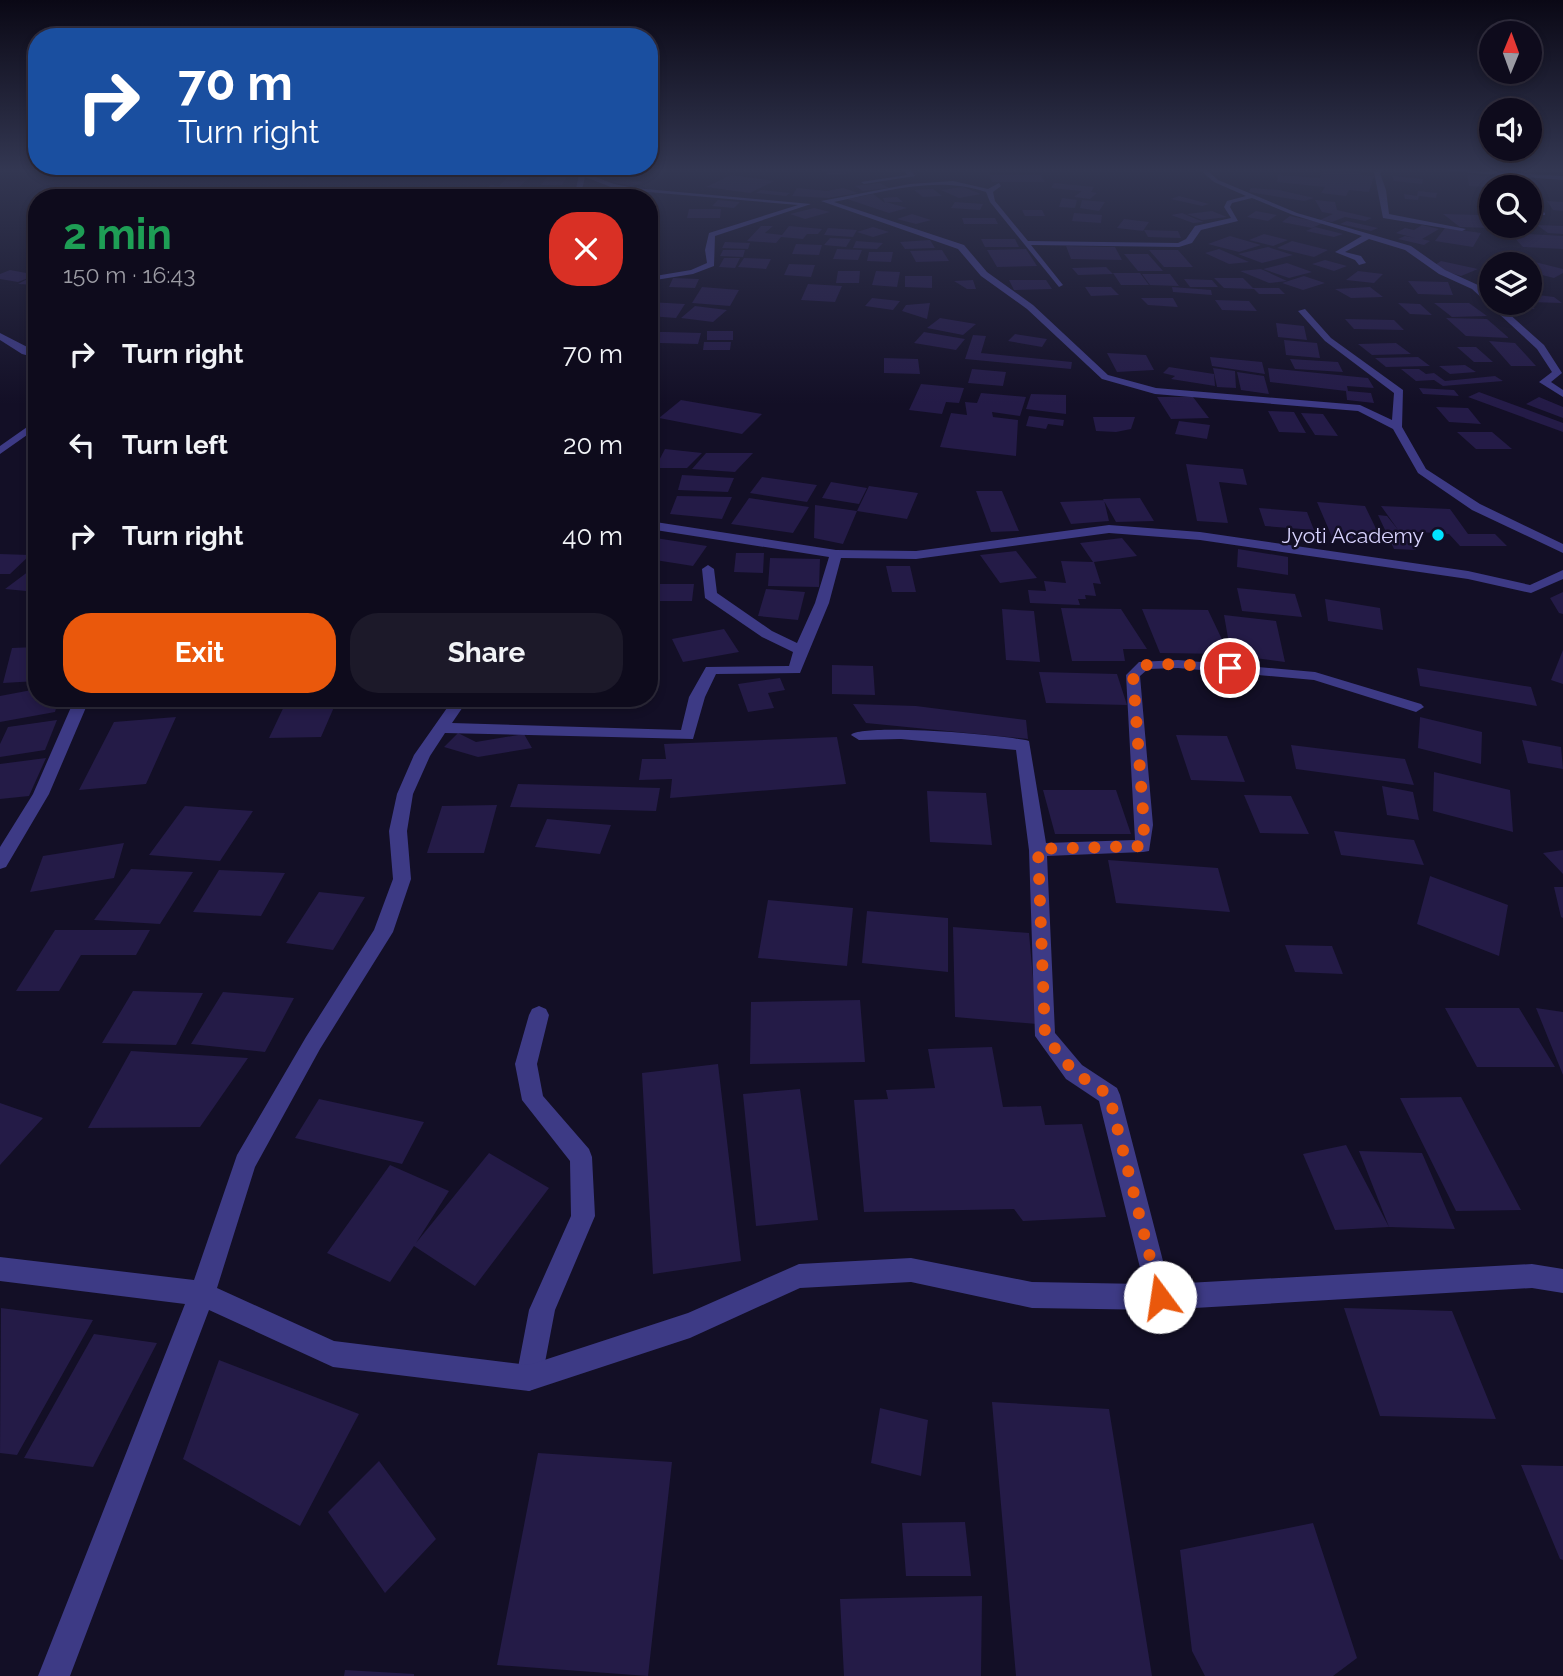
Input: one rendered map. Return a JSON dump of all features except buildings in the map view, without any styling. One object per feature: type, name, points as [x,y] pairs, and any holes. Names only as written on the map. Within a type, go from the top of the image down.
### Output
[{"type":"street","points":[[658,278],[694,272],[711,264],[710,247]]},
{"type":"street","points":[[961,247],[984,274],[1030,307],[1105,377],[1155,391],[1360,408],[1397,427]]},
{"type":"street","points":[[1029,247],[1059,285]]},
{"type":"street","points":[[1348,247],[1339,252],[1357,258],[1362,263]]},
{"type":"street","points":[[1403,247],[1419,253],[1442,272],[1479,291]]},
{"type":"street","points":[[1302,311],[1333,346],[1399,392],[1397,427],[1422,471],[1476,507],[1563,549]]},
{"type":"street","points":[[1506,315],[1541,347],[1557,373],[1544,382],[1563,394]]},
{"type":"street","points":[[0,337],[28,353]]},
{"type":"street","points":[[0,451],[28,430]]},
{"type":"street","points":[[658,526],[836,554],[916,555],[1109,529],[1200,536],[1468,575],[1531,589],[1563,574]]},
{"type":"street","points":[[443,727],[687,735],[697,697],[711,670],[795,670],[822,603],[836,554]]},
{"type":"street","points":[[708,569],[710,595],[767,634],[801,650]]},
{"type":"street","points":[[1038,849],[1143,846],[1144,825],[1133,675],[1144,665],[1178,664],[1315,676],[1416,707]]},
{"type":"street","points":[[0,862],[41,794],[79,707]]},
{"type":"street","points":[[54,1676],[202,1294],[245,1163],[313,1043],[383,932],[402,879],[398,831],[404,794],[422,755],[456,707]]},
{"type":"street","points":[[859,735],[901,733],[1023,745],[1038,849],[1045,1036],[1074,1072],[1109,1095],[1160,1297]]},
{"type":"street","points":[[530,1378],[542,1310],[583,1216],[581,1157],[533,1100],[526,1064],[539,1015]]},
{"type":"street","points":[[0,1269],[202,1294],[333,1354],[530,1378],[690,1325],[799,1276],[911,1270],[1032,1295],[1160,1297],[1532,1276],[1563,1281]]},
{"type":"place","name":"Jyoti Academy","points":[[1438,535]]},
{"type":"route","points":[[1160,1297],[1109,1095],[1074,1072],[1045,1036],[1038,849],[1143,846],[1144,825],[1133,675],[1144,665],[1178,664],[1230,668]]}]
